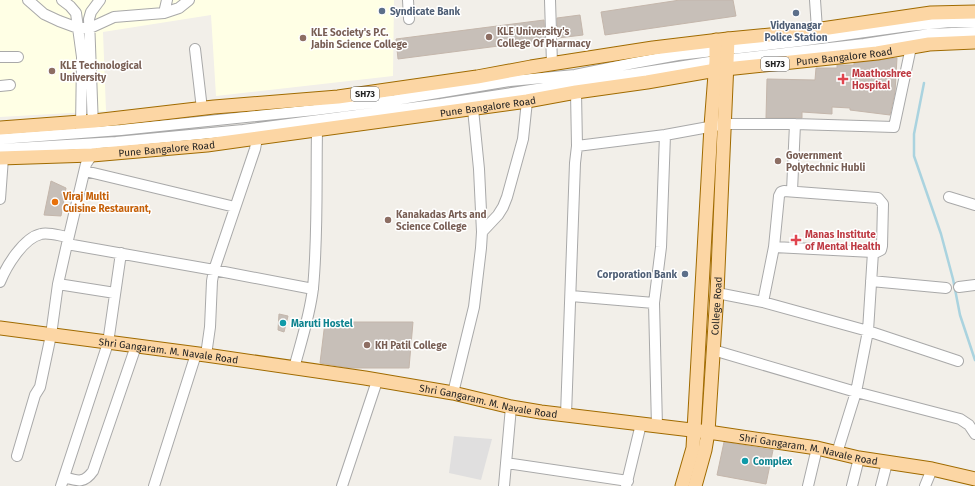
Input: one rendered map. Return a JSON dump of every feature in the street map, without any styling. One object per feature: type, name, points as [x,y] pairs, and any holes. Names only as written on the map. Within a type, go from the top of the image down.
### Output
[{"type":"main road","name":"Pune Bangalore Road","points":[[1,155],[86,156],[207,145],[527,102],[576,92],[647,82],[782,34],[931,13],[975,12]]},
{"type":"main road","name":"Pune Bangalore Road","points":[[0,128],[87,127],[202,109],[338,97],[461,80],[653,48],[722,55],[877,53],[945,43],[975,42]]},
{"type":"main road","name":"College Road","points":[[695,486],[705,450],[708,432],[717,293],[725,124],[722,55]]},
{"type":"main road","points":[[682,486],[693,448],[711,126],[722,55]]},
{"type":"main road","name":"Shri Gangaram. M. Navale Road","points":[[0,328],[201,354],[377,380],[453,393],[511,407],[657,427],[708,432],[817,448],[859,458],[932,470],[975,480]]},
{"type":"street","points":[[28,0],[44,14],[79,33]]},
{"type":"street","points":[[62,0],[76,12],[82,57],[87,127]]},
{"type":"street","points":[[17,456],[35,395],[40,387],[51,335],[58,284],[86,156],[92,68],[90,28],[91,12],[100,0]]},
{"type":"street","points":[[79,33],[114,17],[162,5],[179,8],[189,0]]},
{"type":"street","points":[[408,0],[409,19]]},
{"type":"street","points":[[550,0],[552,64]]},
{"type":"street","points":[[815,0],[817,29]]},
{"type":"street","points":[[86,156],[243,130],[367,114],[575,83],[800,41],[914,25],[950,22],[975,22]]},
{"type":"street","points":[[0,139],[87,127],[270,115],[395,100],[510,81],[575,75],[634,63],[864,44],[930,34],[975,32]]},
{"type":"street","points":[[577,146],[665,135],[725,124],[795,124],[894,127],[911,47]]},
{"type":"street","points":[[195,48],[202,109]]},
{"type":"street","points":[[0,58],[18,56]]},
{"type":"street","points":[[82,57],[92,68]]},
{"type":"street","points":[[566,415],[575,163],[577,146],[576,92]]},
{"type":"street","points":[[482,232],[503,207],[523,139],[527,102]]},
{"type":"street","points":[[453,393],[474,307],[482,232],[479,169],[473,109]]},
{"type":"street","points":[[792,191],[795,124]]},
{"type":"street","points":[[294,368],[309,311],[313,289],[318,130]]},
{"type":"street","points":[[657,427],[654,303],[660,247],[665,135]]},
{"type":"street","points":[[154,486],[210,327],[211,287],[214,270],[255,149],[257,138]]},
{"type":"street","points":[[0,199],[1,155]]},
{"type":"street","points":[[86,156],[235,207]]},
{"type":"street","points":[[763,302],[774,248],[779,196],[781,192],[792,191],[878,198],[883,204],[882,246],[881,250],[877,252],[774,248]]},
{"type":"street","points":[[949,197],[975,205]]},
{"type":"street","points":[[0,282],[8,266],[24,245],[30,239],[42,234],[121,254],[313,289]]},
{"type":"street","points":[[837,453],[856,392],[868,332],[873,252]]},
{"type":"street","points":[[121,254],[108,343],[62,481],[82,481],[89,477],[93,471],[136,346]]},
{"type":"street","points":[[871,281],[946,288]]},
{"type":"street","points":[[58,284],[115,293]]},
{"type":"street","points":[[959,287],[975,285]]},
{"type":"street","points":[[717,293],[763,302],[868,332],[958,361]]},
{"type":"street","points":[[571,296],[654,303]]},
{"type":"street","points":[[713,350],[856,392],[960,419],[969,425],[975,434]]},
{"type":"street","points":[[342,486],[377,380]]},
{"type":"street","points":[[504,486],[511,407]]},
{"type":"street","points":[[506,463],[627,484],[641,424]]},
{"type":"street","points":[[808,486],[817,448]]},
{"type":"street","points":[[852,486],[859,458]]},
{"type":"street","points":[[881,486],[887,463]]},
{"type":"street","points":[[925,486],[932,470]]},
{"type":"shaded area","points":[[0,0],[394,0],[393,76],[216,96],[211,15],[103,32],[106,111],[0,117]]},
{"type":"shaded area","points":[[454,436],[492,439],[481,480],[449,473]]},
{"type":"building","points":[[680,0],[733,0],[736,16],[605,35],[601,12]]},
{"type":"building","points":[[580,15],[583,35],[558,38],[557,18]]},
{"type":"building","name":"KLE University's College Of Pharmacy","points":[[544,20],[545,40],[398,59],[396,39]]},
{"type":"building","points":[[897,58],[895,92],[890,115],[850,110],[850,108],[832,107],[832,114],[802,112],[802,118],[766,118],[767,79],[815,80],[816,68],[837,68],[837,65],[854,65],[854,63]]},
{"type":"building","name":"Viraj Multi Cuisine Restaurant,","points":[[51,181],[66,188],[61,216],[44,215]]},
{"type":"building","name":"Maruti Hostel","points":[[279,314],[288,316],[284,332],[278,330]]},
{"type":"building","name":"KH Patil College","points":[[325,322],[413,322],[409,368],[350,368],[320,363]]},
{"type":"building","name":"Complex","points":[[724,442],[773,450],[766,484],[717,475]]},
{"type":"waterway","points":[[924,83],[914,134],[914,156],[941,234],[953,279],[960,315],[975,360]]},
{"type":"place","name":"Syndicate Bank","points":[[382,11]]},
{"type":"place","name":"Vidyanagar Police Station","points":[[796,13]]},
{"type":"place","name":"KLE University's College Of Pharmacy","points":[[489,37]]},
{"type":"place","name":"KLE Society's P.C. Jabin Science College","points":[[303,38]]},
{"type":"place","name":"KLE Technological University","points":[[52,71]]},
{"type":"place","name":"Maathoshree Hospital","points":[[843,79]]},
{"type":"place","name":"Government Polytechnic Hubli","points":[[778,161]]},
{"type":"place","name":"Viraj Multi Cuisine Restaurant,","points":[[55,202]]},
{"type":"place","name":"Kanakadas Arts and Science College","points":[[388,220]]},
{"type":"place","name":"Manas Institute of Mental Health","points":[[796,240]]},
{"type":"place","name":"Corporation Bank","points":[[685,274]]},
{"type":"place","name":"Maruti Hostel","points":[[283,323]]},
{"type":"place","name":"KH Patil College","points":[[367,345]]},
{"type":"place","name":"Complex","points":[[745,461]]}]
